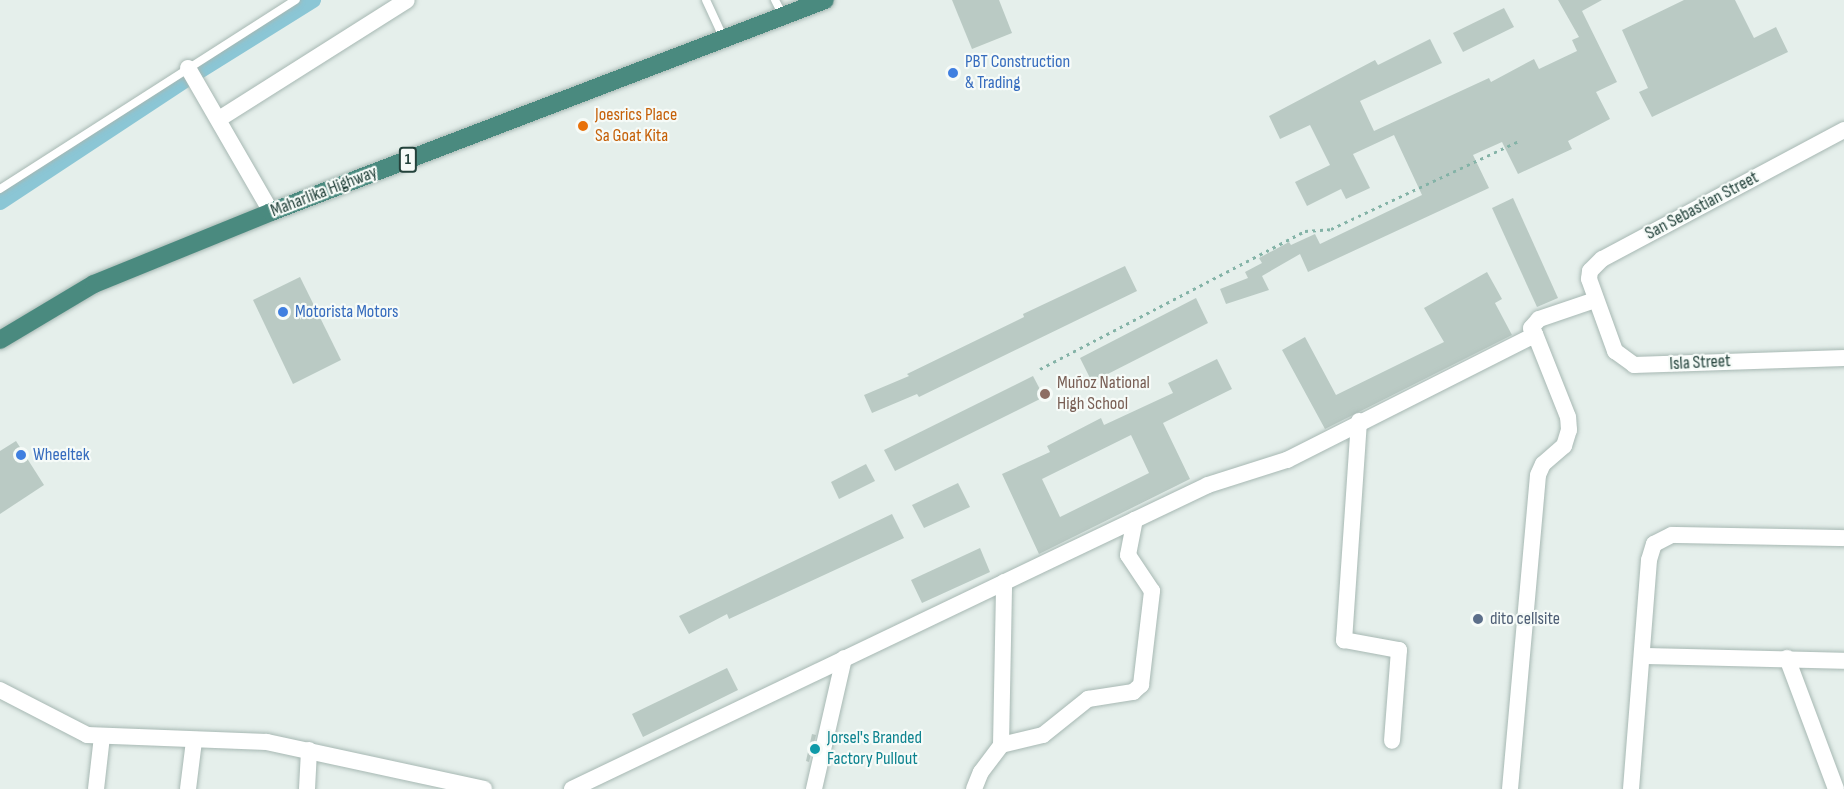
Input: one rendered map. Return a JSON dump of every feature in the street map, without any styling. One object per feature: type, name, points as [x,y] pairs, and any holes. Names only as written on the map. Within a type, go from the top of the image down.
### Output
[{"type":"highway","name":"Maharlika Highway","points":[[0,340],[94,284],[271,212],[724,39],[779,8],[825,0]]},
{"type":"street","points":[[219,119],[407,0]]},
{"type":"street","points":[[188,68],[271,212]]},
{"type":"street","name":"San Sebastian Street","points":[[1595,300],[1589,274],[1602,259],[1844,130]]},
{"type":"street","points":[[1510,789],[1538,474],[1544,464],[1564,446],[1569,430],[1568,417],[1531,328],[1539,319],[1595,300]]},
{"type":"street","name":"Isla Street","points":[[1595,300],[1616,352],[1634,365],[1844,358]]},
{"type":"street","points":[[572,789],[1208,485],[1287,460],[1359,421],[1535,334]]},
{"type":"street","points":[[1359,421],[1344,640],[1399,650],[1392,741]]},
{"type":"street","points":[[1001,745],[1043,735],[1088,699],[1133,692],[1141,685],[1152,591],[1128,555],[1135,520]]},
{"type":"street","points":[[1630,789],[1644,656],[1649,560],[1654,544],[1662,537],[1844,538]]},
{"type":"street","points":[[974,789],[981,772],[1001,745],[1004,582]]},
{"type":"street","points":[[1644,656],[1844,661]]},
{"type":"street","points":[[814,789],[844,658]]},
{"type":"street","points":[[1787,658],[1836,789]]},
{"type":"street","points":[[0,690],[28,702],[69,728],[102,736],[194,741],[255,741],[309,750],[484,789]]},
{"type":"street","points":[[96,789],[102,736]]},
{"type":"street","points":[[188,789],[194,741]]},
{"type":"street","points":[[307,789],[309,750]]},
{"type":"lane","points":[[0,189],[296,0]]},
{"type":"lane","points":[[706,0],[724,39]]},
{"type":"path","points":[[1040,369],[1305,231],[1331,230],[1519,141]]},
{"type":"building","points":[[952,0],[999,0],[1012,33],[972,49]]},
{"type":"building","points":[[1558,0],[1602,0],[1582,11],[1617,82],[1596,92],[1610,119],[1568,141],[1572,149],[1518,174],[1502,142],[1473,155],[1489,188],[1308,272],[1300,254],[1262,276],[1269,290],[1226,304],[1220,289],[1248,278],[1245,272],[1262,263],[1259,258],[1289,242],[1291,245],[1315,234],[1320,244],[1422,195],[1394,135],[1353,154],[1370,188],[1346,199],[1341,189],[1307,206],[1295,182],[1330,165],[1310,125],[1280,139],[1269,116],[1375,60],[1378,65],[1430,39],[1442,63],[1360,101],[1374,131],[1489,78],[1491,82],[1534,59],[1539,69],[1577,51],[1572,40],[1579,37]]},
{"type":"building","points":[[1684,0],[1735,0],[1754,38],[1776,27],[1788,52],[1652,117],[1639,92],[1648,88],[1622,30]]},
{"type":"building","points":[[1504,8],[1514,27],[1463,52],[1453,33]]},
{"type":"building","points":[[1513,198],[1558,298],[1537,307],[1492,208]]},
{"type":"building","points":[[1125,266],[1137,291],[919,397],[917,394],[872,413],[864,395],[909,376],[907,374],[1024,317],[1023,314]]},
{"type":"building","points":[[1487,272],[1502,299],[1495,303],[1512,335],[1325,429],[1282,350],[1305,337],[1336,395],[1444,342],[1424,308]]},
{"type":"building","points":[[300,277],[341,360],[293,384],[253,300]]},
{"type":"building","points":[[1196,298],[1208,323],[1092,382],[1080,358]]},
{"type":"building","points":[[1217,359],[1232,389],[1163,423],[1190,479],[1039,554],[1002,474],[1050,452],[1047,446],[1101,418],[1104,425],[1173,393],[1168,383]],"holes":[[[1131,435],[1149,473],[1060,517],[1042,479]]]},
{"type":"building","points":[[1033,376],[1044,397],[895,471],[884,450]]},
{"type":"building","points":[[16,441],[44,485],[0,514],[0,451]]},
{"type":"building","points":[[866,464],[875,481],[839,499],[831,482]]},
{"type":"building","points":[[958,483],[970,507],[924,528],[912,505]]},
{"type":"building","points":[[892,514],[904,538],[729,619],[727,614],[689,634],[679,616]]},
{"type":"building","points":[[980,548],[990,572],[922,603],[911,580]]},
{"type":"building","points":[[727,668],[738,690],[643,737],[632,714]]},
{"type":"building","points":[[812,734],[816,735],[809,762],[806,761]]},
{"type":"waterway","points":[[196,73],[313,0]]},
{"type":"waterway","points":[[0,202],[185,80]]},
{"type":"place","name":"PBT Construction & Trading","points":[[953,73]]},
{"type":"place","name":"Joesrics Place Sa Goat Kita","points":[[583,126]]},
{"type":"place","name":"Motorista Motors","points":[[283,312]]},
{"type":"place","name":"Muñoz National High School","points":[[1045,394]]},
{"type":"place","name":"Wheeltek","points":[[21,455]]},
{"type":"place","name":"dito cellsite","points":[[1478,619]]},
{"type":"place","name":"Jorsel's Branded Factory Pullout","points":[[815,749]]}]
